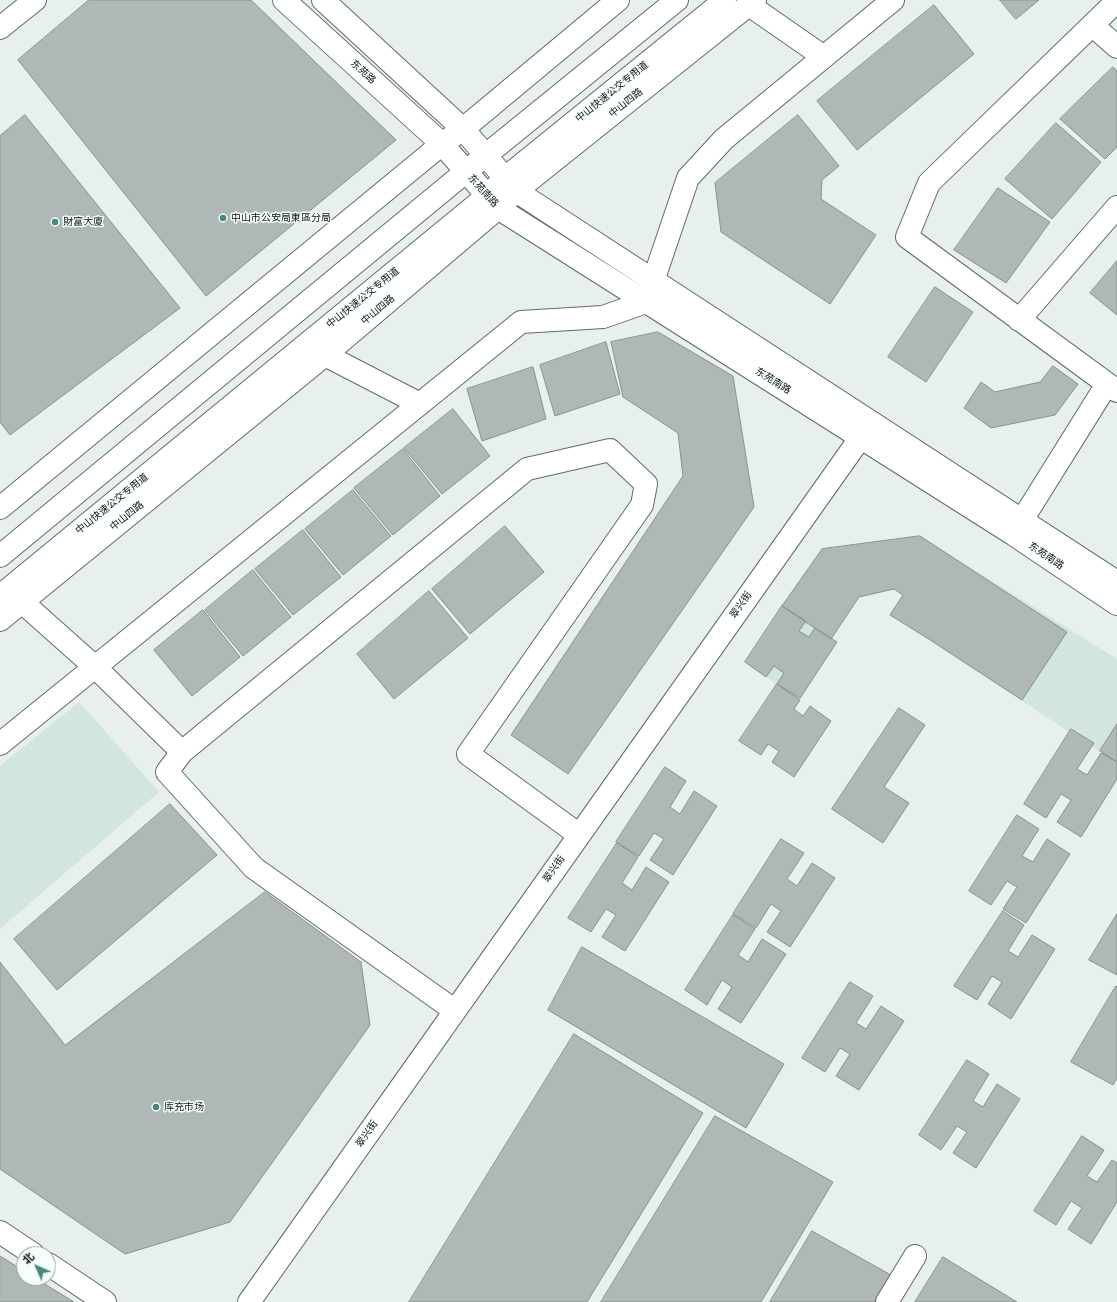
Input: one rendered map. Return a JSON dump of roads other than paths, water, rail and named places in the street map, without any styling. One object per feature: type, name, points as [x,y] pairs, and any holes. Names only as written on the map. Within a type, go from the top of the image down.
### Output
[{"type":"street","points":[[0,28],[35,0]]},
{"type":"street","name":"东苑路","points":[[284,0],[442,144]]},
{"type":"street","points":[[324,0],[463,129]]},
{"type":"street","points":[[0,508],[442,144],[463,129],[618,0]]},
{"type":"street","points":[[0,556],[486,155],[677,0]]},
{"type":"street","name":"中山快速公交专用道","points":[[511,185],[725,0]]},
{"type":"street","points":[[0,744],[521,322],[603,316],[646,302],[688,178],[724,139],[893,0]]},
{"type":"street","points":[[1017,527],[1112,388],[907,237],[929,183],[1117,0]]},
{"type":"street","points":[[752,2],[824,57]]},
{"type":"street","name":"中山四路","points":[[0,620],[325,355],[511,185],[752,2]]},
{"type":"street","points":[[1092,25],[1117,47]]},
{"type":"street","name":"东苑南路","points":[[463,129],[511,185],[1017,527],[1117,604]]},
{"type":"street","name":"东苑南路","points":[[442,144],[492,202],[646,302],[861,437],[1017,527],[1117,582]]},
{"type":"street","name":"中山快速公交专用道","points":[[0,596],[492,202]]},
{"type":"street","points":[[1019,320],[1117,207]]},
{"type":"street","points":[[325,355],[420,404]]},
{"type":"street","name":"翠兴街","points":[[248,1302],[578,834],[861,437]]},
{"type":"street","points":[[454,1010],[254,868],[167,772],[182,752],[527,469],[610,450],[646,484],[642,505],[468,754],[578,834]]},
{"type":"street","points":[[22,602],[95,667],[182,752]]},
{"type":"street","points":[[0,1232],[21,1246]]},
{"type":"street","points":[[887,1302],[915,1256]]},
{"type":"street","points":[[56,1269],[105,1302]]},
{"type":"place","name":"中山市公安局東區分局","points":[[223,218]]},
{"type":"place","name":"財富大廈","points":[[55,222]]},
{"type":"place","name":"库充市场","points":[[156,1107]]}]
